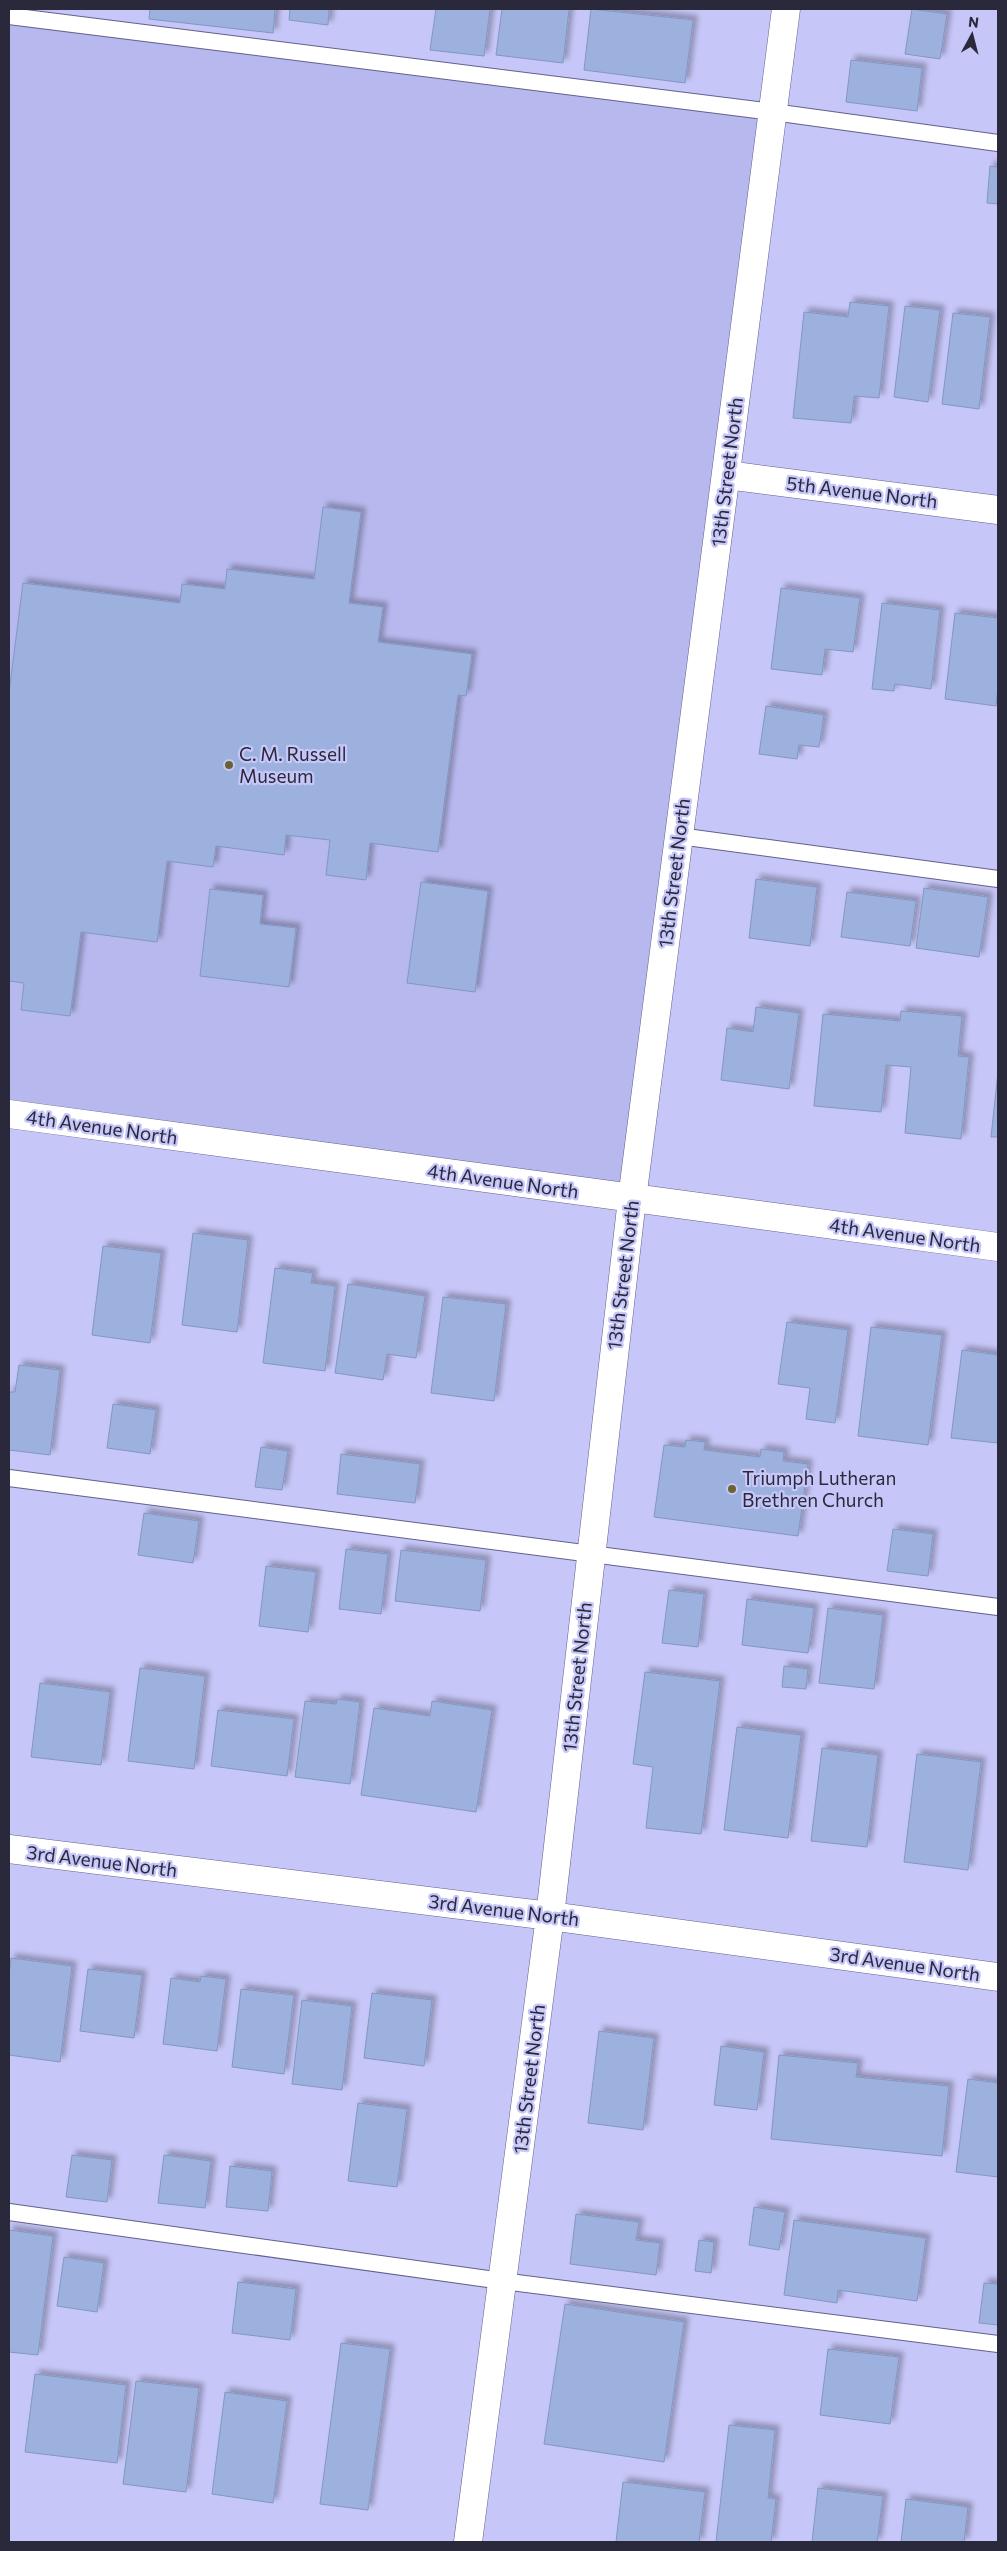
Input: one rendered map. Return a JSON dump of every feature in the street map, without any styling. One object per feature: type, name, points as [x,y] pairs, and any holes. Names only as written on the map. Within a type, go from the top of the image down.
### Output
[{"type":"street","name":"13th Street North","points":[[468,2542],[550,1916],[632,1199],[786,9]]},
{"type":"street","name":"5th Avenue North","points":[[726,474],[998,510]]},
{"type":"street","name":"4th Avenue North","points":[[9,1114],[998,1247]]},
{"type":"street","name":"3rd Avenue North","points":[[9,1849],[550,1916],[998,1977]]},
{"type":"lane","points":[[9,16],[773,112],[998,143]]},
{"type":"lane","points":[[679,836],[998,879]]},
{"type":"lane","points":[[9,1478],[998,1607]]},
{"type":"lane","points":[[9,2212],[502,2281],[998,2344]]},
{"type":"shaded area","points":[[9,16],[773,112],[632,1199],[9,1114]]},
{"type":"building","points":[[150,9],[275,9],[273,33],[149,19]]},
{"type":"building","points":[[290,9],[329,9],[328,25],[289,20]]},
{"type":"building","points":[[436,9],[490,9],[484,56],[430,50]]},
{"type":"building","points":[[502,9],[569,9],[563,63],[496,55]]},
{"type":"building","points":[[591,9],[693,20],[685,83],[584,70]]},
{"type":"building","points":[[912,9],[947,14],[940,59],[905,54]]},
{"type":"building","points":[[851,60],[922,68],[917,111],[846,102]]},
{"type":"building","points":[[990,166],[998,167],[998,204],[987,203]]},
{"type":"building","points":[[850,302],[889,306],[879,398],[854,396],[851,423],[793,418],[804,312],[848,317]]},
{"type":"building","points":[[905,306],[940,310],[928,402],[894,397]]},
{"type":"building","points":[[953,313],[990,317],[979,409],[942,404]]},
{"type":"building","name":"C. M. Russell Museum","points":[[323,507],[361,512],[349,603],[383,607],[378,642],[472,654],[466,696],[458,695],[438,852],[370,843],[366,880],[326,875],[330,840],[286,835],[284,855],[216,846],[213,867],[167,861],[157,942],[81,932],[70,1016],[21,1010],[24,983],[9,981],[9,693],[23,583],[180,603],[182,584],[225,589],[227,569],[314,579]]},
{"type":"building","points":[[781,588],[860,598],[853,652],[825,649],[822,675],[771,669]]},
{"type":"building","points":[[882,603],[940,610],[931,689],[895,684],[894,691],[872,689]]},
{"type":"building","points":[[955,613],[998,618],[998,687],[996,706],[945,699]]},
{"type":"building","points":[[766,706],[824,715],[819,747],[799,745],[797,759],[759,754]]},
{"type":"building","points":[[756,879],[817,887],[810,946],[749,938]]},
{"type":"building","points":[[421,882],[488,891],[475,992],[407,983]]},
{"type":"building","points":[[924,888],[988,897],[979,957],[916,948]]},
{"type":"building","points":[[210,889],[263,895],[260,924],[296,928],[289,987],[200,976]]},
{"type":"building","points":[[847,892],[916,901],[910,946],[841,937]]},
{"type":"building","points":[[756,1007],[799,1013],[789,1089],[721,1080],[727,1028],[753,1032]]},
{"type":"building","points":[[901,1011],[962,1016],[958,1056],[969,1057],[961,1139],[905,1133],[911,1067],[886,1065],[881,1112],[814,1106],[823,1014],[900,1021]]},
{"type":"building","points":[[998,1072],[998,1137],[991,1137]]},
{"type":"building","points":[[193,1233],[248,1240],[237,1332],[182,1325]]},
{"type":"building","points":[[103,1246],[161,1253],[150,1343],[92,1335]]},
{"type":"building","points":[[275,1268],[313,1273],[311,1283],[335,1286],[325,1371],[263,1363]]},
{"type":"building","points":[[348,1284],[425,1296],[416,1358],[387,1354],[383,1380],[335,1373]]},
{"type":"building","points":[[443,1297],[506,1304],[494,1401],[431,1393]]},
{"type":"building","points":[[787,1322],[848,1330],[835,1423],[806,1419],[810,1388],[778,1384]]},
{"type":"building","points":[[871,1327],[942,1335],[928,1445],[858,1436]]},
{"type":"building","points":[[962,1350],[998,1355],[998,1443],[951,1438]]},
{"type":"building","points":[[19,1365],[60,1370],[50,1455],[9,1450],[9,1392],[15,1392]]},
{"type":"building","points":[[113,1404],[156,1410],[150,1454],[107,1448]]},
{"type":"building","points":[[686,1440],[705,1442],[704,1450],[760,1457],[761,1449],[784,1452],[783,1461],[808,1464],[798,1536],[654,1517],[664,1445],[685,1447]]},
{"type":"building","points":[[261,1447],[288,1451],[282,1490],[255,1487]]},
{"type":"building","points":[[341,1454],[420,1464],[415,1503],[337,1494]]},
{"type":"building","points":[[144,1513],[199,1521],[193,1563],[138,1555]]},
{"type":"building","points":[[893,1529],[933,1534],[928,1576],[887,1571]]},
{"type":"building","points":[[346,1549],[388,1554],[381,1614],[339,1609]]},
{"type":"building","points":[[401,1550],[486,1560],[480,1611],[395,1601]]},
{"type":"building","points":[[266,1566],[316,1572],[308,1632],[259,1626]]},
{"type":"building","points":[[669,1590],[704,1594],[698,1647],[662,1643]]},
{"type":"building","points":[[747,1599],[814,1608],[808,1653],[742,1645]]},
{"type":"building","points":[[828,1608],[883,1615],[874,1689],[819,1683]]},
{"type":"building","points":[[784,1666],[808,1669],[806,1689],[782,1687]]},
{"type":"building","points":[[140,1668],[205,1676],[194,1769],[128,1761]]},
{"type":"building","points":[[645,1672],[720,1681],[701,1834],[646,1828],[653,1767],[633,1764]]},
{"type":"building","points":[[40,1683],[110,1692],[101,1765],[31,1757]]},
{"type":"building","points":[[337,1699],[360,1702],[350,1784],[295,1777],[305,1701],[336,1704]]},
{"type":"building","points":[[432,1701],[492,1710],[476,1812],[361,1795],[374,1708],[430,1716]]},
{"type":"building","points":[[218,1710],[294,1719],[287,1776],[211,1766]]},
{"type":"building","points":[[737,1727],[801,1735],[788,1838],[724,1830]]},
{"type":"building","points":[[822,1748],[878,1755],[867,1847],[811,1841]]},
{"type":"building","points":[[917,1754],[981,1762],[968,1870],[904,1862]]},
{"type":"building","points":[[11,1958],[72,1966],[60,2062],[9,2055],[9,1976]]},
{"type":"building","points":[[88,1969],[142,1975],[134,2038],[80,2031]]},
{"type":"building","points":[[201,1976],[226,1979],[217,2051],[163,2044],[171,1978],[200,1982]]},
{"type":"building","points":[[241,1989],[294,1995],[284,2074],[232,2067]]},
{"type":"building","points":[[372,1993],[432,2000],[424,2066],[364,2058]]},
{"type":"building","points":[[302,2000],[352,2006],[342,2090],[292,2084]]},
{"type":"building","points":[[599,2031],[654,2038],[643,2130],[588,2123]]},
{"type":"building","points":[[721,2046],[764,2052],[757,2110],[714,2105]]},
{"type":"building","points":[[779,2055],[858,2063],[856,2077],[949,2086],[942,2156],[771,2139]]},
{"type":"building","points":[[968,2079],[998,2083],[998,2177],[956,2172]]},
{"type":"building","points":[[358,2103],[407,2109],[397,2187],[348,2181]]},
{"type":"building","points":[[72,2155],[112,2160],[107,2202],[66,2197]]},
{"type":"building","points":[[164,2155],[211,2161],[205,2208],[158,2203]]},
{"type":"building","points":[[230,2166],[272,2171],[268,2211],[226,2207]]},
{"type":"building","points":[[754,2207],[785,2212],[779,2250],[749,2245]]},
{"type":"building","points":[[576,2214],[639,2222],[636,2240],[660,2243],[656,2275],[570,2264]]},
{"type":"building","points":[[794,2220],[926,2238],[917,2301],[838,2290],[837,2303],[784,2295]]},
{"type":"building","points":[[9,2230],[53,2236],[38,2355],[9,2352]]},
{"type":"building","points":[[699,2240],[714,2242],[711,2273],[695,2271]]},
{"type":"building","points":[[64,2257],[104,2263],[97,2312],[57,2306]]},
{"type":"building","points":[[238,2282],[296,2289],[290,2340],[232,2333]]},
{"type":"building","points":[[984,2283],[998,2284],[998,2325],[979,2323]]},
{"type":"building","points":[[565,2304],[684,2322],[664,2462],[544,2444]]},
{"type":"building","points":[[341,2343],[390,2349],[368,2510],[320,2504]]},
{"type":"building","points":[[828,2349],[899,2357],[890,2424],[820,2415]]},
{"type":"building","points":[[35,2374],[126,2385],[117,2463],[25,2452]]},
{"type":"building","points":[[136,2381],[199,2388],[186,2492],[123,2484]]},
{"type":"building","points":[[225,2392],[287,2401],[273,2503],[212,2494]]},
{"type":"building","points":[[729,2425],[775,2430],[768,2498],[776,2499],[771,2542],[716,2542]]},
{"type":"building","points":[[623,2482],[705,2492],[699,2542],[616,2542]]},
{"type":"building","points":[[818,2488],[883,2496],[877,2542],[812,2542]]},
{"type":"building","points":[[906,2499],[968,2507],[964,2542],[901,2542]]},
{"type":"place","name":"C. M. Russell Museum","points":[[229,765]]},
{"type":"place","name":"Triumph Lutheran Brethren Church","points":[[732,1489]]}]
